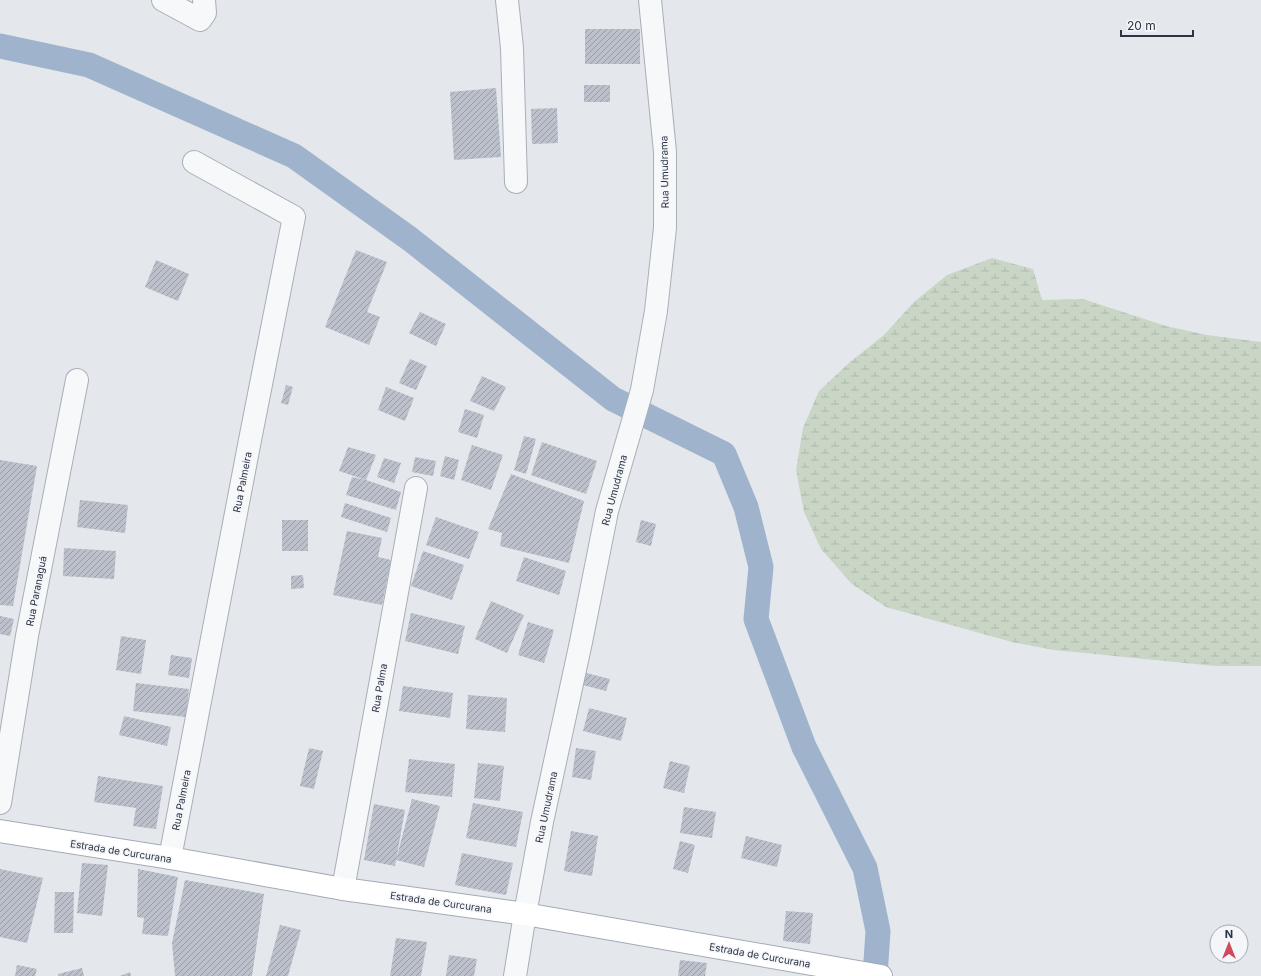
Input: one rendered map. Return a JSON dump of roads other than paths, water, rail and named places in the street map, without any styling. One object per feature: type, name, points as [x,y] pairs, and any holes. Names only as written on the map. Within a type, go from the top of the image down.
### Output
[{"type":"main road","name":"Estrada de Curcurana","points":[[0,831],[170,858],[343,889],[525,914],[844,972],[881,976]]},
{"type":"street","points":[[163,0],[200,20],[205,13],[204,0]]},
{"type":"street","points":[[507,0],[512,48],[516,182]]},
{"type":"street","name":"Rua Umudrama","points":[[515,976],[542,822],[581,642],[607,511],[642,390],[656,311],[664,228],[665,152],[650,0]]},
{"type":"street","name":"Rua Palmeira","points":[[170,858],[294,217],[194,162]]},
{"type":"street","name":"Rua Paranaguá","points":[[0,803],[28,636],[77,380]]},
{"type":"street","name":"Rua Palma","points":[[343,889],[416,488]]},
{"type":"waterway","points":[[0,46],[89,65],[294,156],[410,239],[613,399],[724,454],[746,507],[761,567],[756,619],[804,747],[865,868],[878,931],[875,976]]}]
